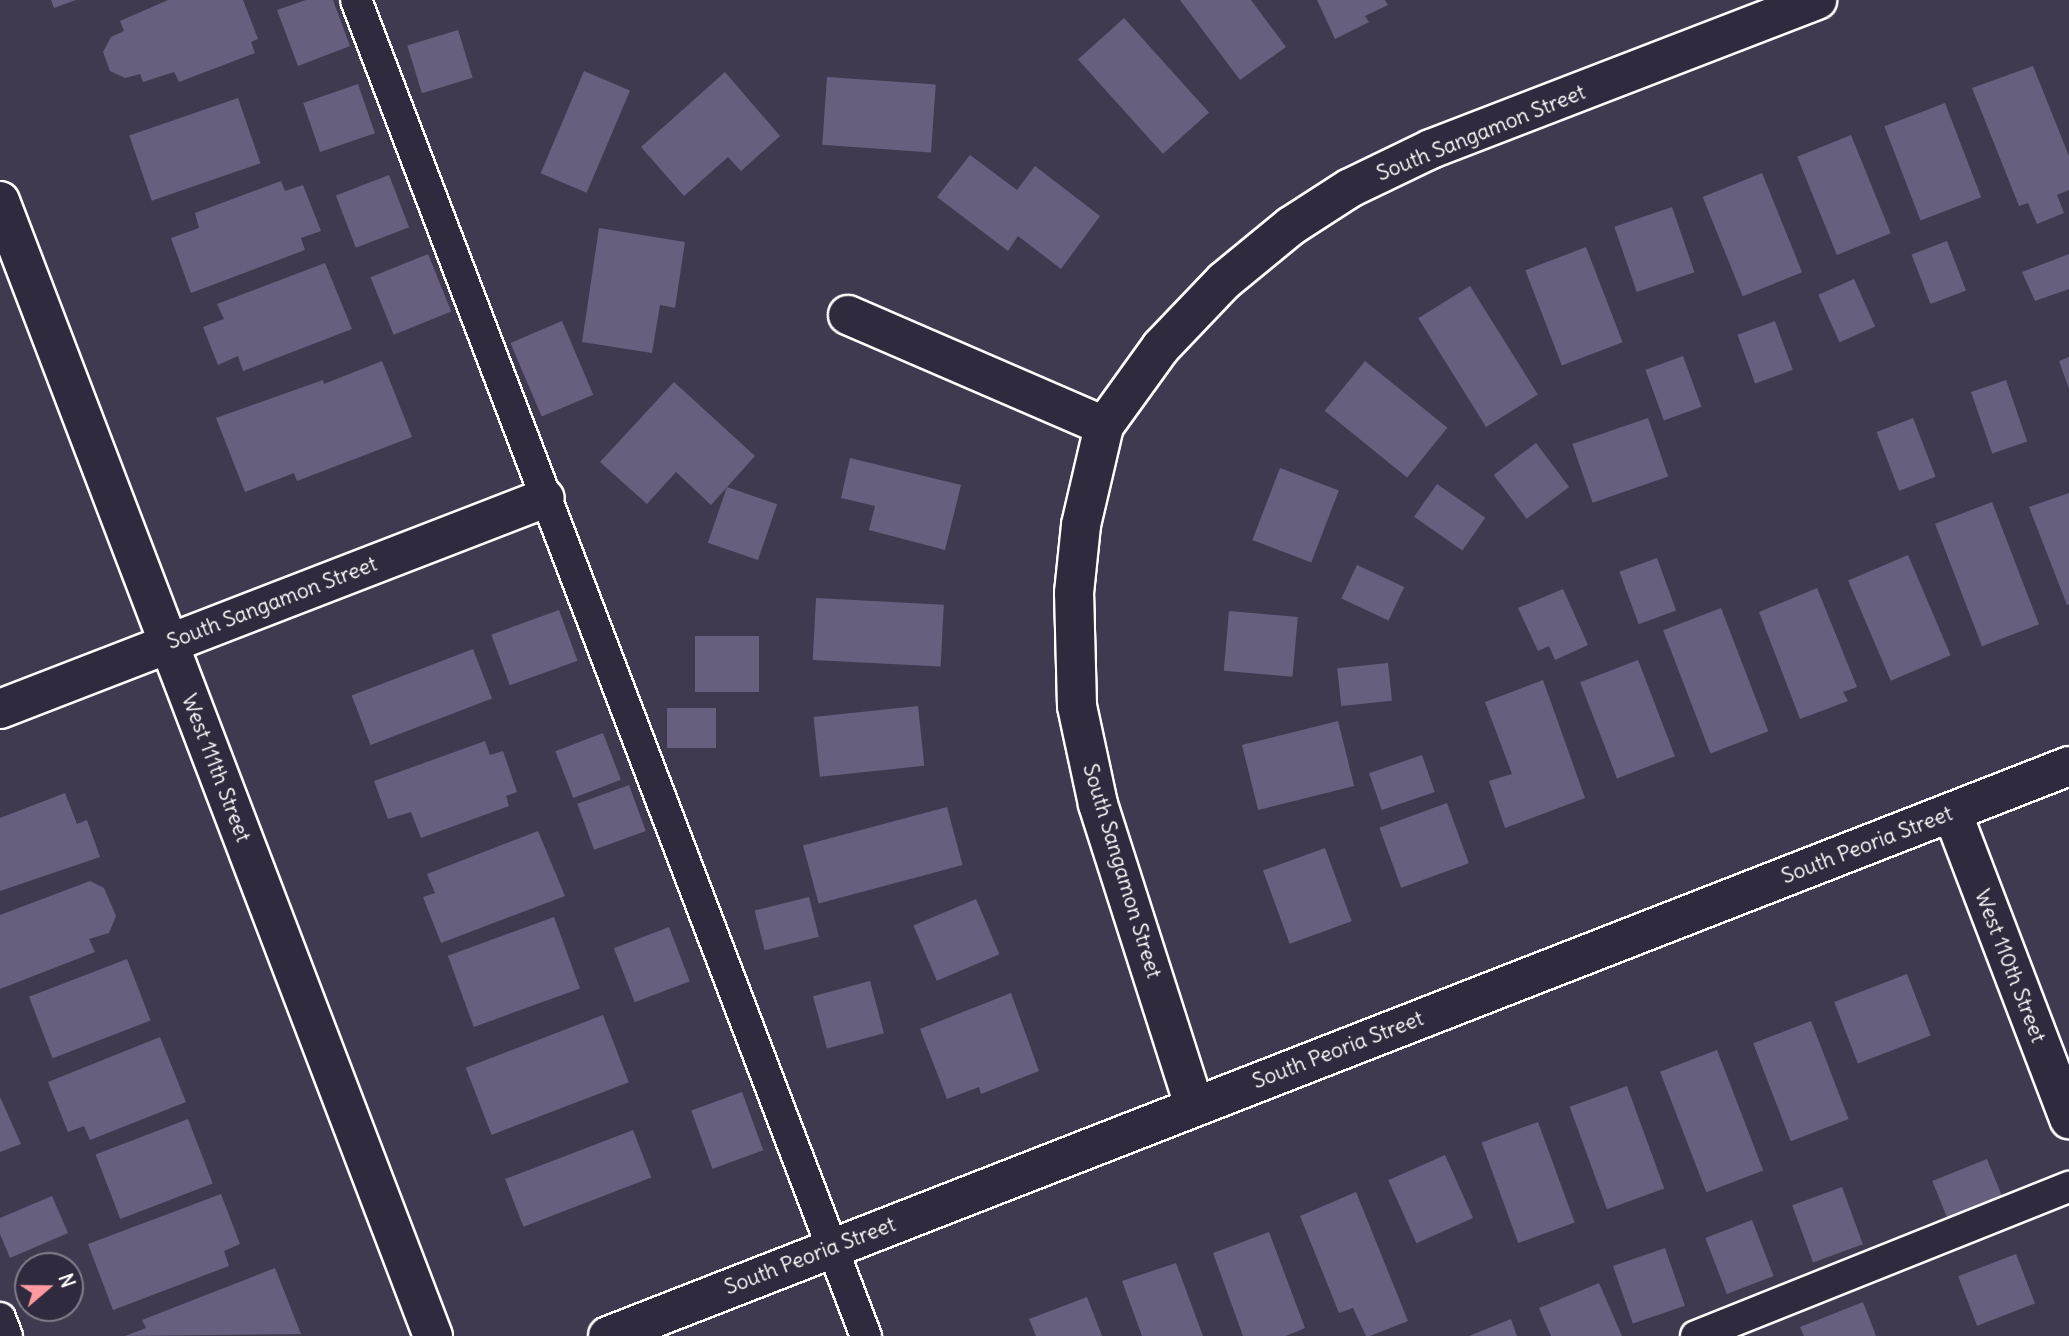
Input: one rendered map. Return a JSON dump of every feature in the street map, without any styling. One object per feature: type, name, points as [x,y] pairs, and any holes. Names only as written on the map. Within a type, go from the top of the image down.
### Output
[{"type":"street","name":"South Sangamon Street","points":[[1194,1105],[1098,804],[1077,706],[1074,593],[1081,525],[1104,426],[1161,347],[1224,281],[1291,226],[1350,188],[1431,149],[1817,0]]},
{"type":"street","name":"West 111th Street","points":[[0,201],[433,1336]]},
{"type":"street","points":[[848,315],[1104,426]]},
{"type":"street","name":"South Sangamon Street","points":[[0,709],[545,498]]},
{"type":"street","name":"South Peoria Street","points":[[608,1336],[1194,1105],[2069,766]]},
{"type":"street","name":"West 110th Street","points":[[1952,812],[2069,1119]]},
{"type":"lane","points":[[356,0],[866,1336]]},
{"type":"lane","points":[[1696,1336],[2069,1187]]},
{"type":"lane","points":[[0,1318],[7,1336]]},
{"type":"building","points":[[51,0],[76,0],[54,8]]},
{"type":"building","points":[[168,0],[243,0],[258,39],[251,42],[255,53],[179,82],[174,72],[143,82],[140,74],[125,78],[110,71],[103,52],[111,37],[124,31],[120,21]]},
{"type":"building","points":[[306,0],[333,0],[350,46],[298,66],[277,10]]},
{"type":"building","points":[[1180,0],[1251,0],[1286,47],[1240,80]]},
{"type":"building","points":[[1317,0],[1385,0],[1388,5],[1365,16],[1369,22],[1335,39]]},
{"type":"building","points":[[1124,18],[1209,112],[1163,154],[1078,59]]},
{"type":"building","points":[[458,30],[473,78],[422,93],[407,45]]},
{"type":"building","points":[[2033,66],[2069,156],[2069,190],[2057,195],[2064,213],[2037,224],[2028,203],[2019,206],[1972,88]]},
{"type":"building","points":[[584,71],[630,91],[587,193],[541,173]]},
{"type":"building","points":[[725,72],[780,136],[741,171],[728,157],[684,196],[641,147]]},
{"type":"building","points":[[827,77],[936,85],[931,152],[822,145]]},
{"type":"building","points":[[358,84],[375,133],[320,152],[303,103]]},
{"type":"building","points":[[238,98],[260,163],[152,201],[129,135]]},
{"type":"building","points":[[1945,103],[1981,197],[1921,221],[1884,126]]},
{"type":"building","points":[[1851,135],[1891,233],[1837,255],[1797,157]]},
{"type":"building","points":[[970,155],[1017,190],[1035,166],[1100,216],[1061,269],[1018,236],[1008,251],[937,197]]},
{"type":"building","points":[[1762,173],[1802,272],[1743,296],[1703,197]]},
{"type":"building","points":[[389,175],[409,227],[356,248],[336,195]]},
{"type":"building","points":[[281,181],[285,191],[303,185],[321,231],[301,238],[305,250],[191,293],[171,238],[199,228],[195,213]]},
{"type":"building","points":[[1672,207],[1694,272],[1637,292],[1614,227]]},
{"type":"building","points":[[599,228],[685,242],[675,308],[660,305],[652,353],[582,342]]},
{"type":"building","points":[[1947,241],[1966,290],[1931,304],[1912,255]]},
{"type":"building","points":[[1586,247],[1623,342],[1562,366],[1525,270]]},
{"type":"building","points":[[428,254],[451,311],[394,335],[371,277]]},
{"type":"building","points":[[2069,254],[2069,289],[2035,301],[2022,272]]},
{"type":"building","points":[[325,263],[352,329],[243,371],[238,356],[218,365],[203,327],[224,319],[217,304]]},
{"type":"building","points":[[1854,279],[1875,327],[1840,342],[1818,295]]},
{"type":"building","points":[[1470,286],[1538,395],[1486,427],[1418,318]]},
{"type":"building","points":[[562,321],[593,395],[542,417],[510,343]]},
{"type":"building","points":[[1775,321],[1793,370],[1755,384],[1737,335]]},
{"type":"building","points":[[1683,356],[1701,407],[1664,420],[1645,370]]},
{"type":"building","points":[[2069,357],[2069,389],[2059,361]]},
{"type":"building","points":[[382,361],[412,437],[297,481],[294,473],[245,492],[216,418],[323,380],[324,384]]},
{"type":"building","points":[[1365,361],[1447,428],[1407,477],[1325,411]]},
{"type":"building","points":[[2006,380],[2027,441],[1992,454],[1971,392]]},
{"type":"building","points":[[674,382],[755,456],[711,505],[676,472],[647,504],[600,462]]},
{"type":"building","points":[[1648,418],[1668,477],[1593,503],[1572,444]]},
{"type":"building","points":[[1913,418],[1936,477],[1899,491],[1877,432]]},
{"type":"building","points":[[1536,443],[1569,487],[1527,519],[1494,475]]},
{"type":"building","points":[[850,458],[961,485],[945,550],[869,530],[875,506],[841,498]]},
{"type":"building","points":[[1280,468],[1339,491],[1311,562],[1252,540]]},
{"type":"building","points":[[1437,484],[1485,518],[1462,551],[1414,517]]},
{"type":"building","points":[[727,487],[777,504],[758,560],[708,543]]},
{"type":"building","points":[[2069,493],[2069,604],[2067,605],[2029,507]]},
{"type":"building","points":[[1992,502],[2039,624],[1982,646],[1935,524]]},
{"type":"building","points":[[1908,555],[1951,655],[1891,681],[1848,580]]},
{"type":"building","points":[[1657,558],[1676,611],[1639,624],[1619,572]]},
{"type":"building","points":[[1357,565],[1404,587],[1388,621],[1341,599]]},
{"type":"building","points":[[1817,588],[1857,687],[1843,692],[1848,701],[1800,719],[1759,612]]},
{"type":"building","points":[[1563,589],[1588,645],[1555,660],[1549,646],[1538,651],[1518,608]]},
{"type":"building","points":[[816,598],[944,605],[941,667],[813,660]]},
{"type":"building","points":[[1721,608],[1768,731],[1710,753],[1663,630]]},
{"type":"building","points":[[559,610],[577,661],[510,685],[491,635]]},
{"type":"building","points":[[1229,611],[1298,617],[1293,677],[1224,671]]},
{"type":"building","points":[[695,636],[759,636],[759,692],[695,692]]},
{"type":"building","points":[[473,649],[492,698],[371,745],[352,696]]},
{"type":"building","points":[[1638,660],[1675,756],[1617,778],[1580,682]]},
{"type":"building","points":[[1388,663],[1392,701],[1341,706],[1337,668]]},
{"type":"building","points":[[1543,680],[1585,798],[1505,828],[1489,781],[1512,774],[1485,702]]},
{"type":"building","points":[[918,706],[924,766],[820,777],[814,717]]},
{"type":"building","points":[[667,708],[716,708],[716,748],[667,748]]},
{"type":"building","points":[[1338,721],[1354,786],[1258,810],[1242,745]]},
{"type":"building","points":[[603,733],[621,780],[573,798],[555,751]]},
{"type":"building","points":[[485,741],[490,755],[503,751],[517,792],[506,796],[509,806],[421,838],[411,812],[388,819],[374,781]]},
{"type":"building","points":[[1422,755],[1435,792],[1382,810],[1369,773]]},
{"type":"building","points":[[629,785],[646,831],[594,850],[577,804]]},
{"type":"building","points":[[65,793],[77,824],[87,820],[100,857],[0,891],[0,818]]},
{"type":"building","points":[[1447,803],[1469,863],[1401,888],[1379,828]]},
{"type":"building","points":[[947,807],[963,865],[819,904],[803,846]]},
{"type":"building","points":[[538,831],[565,896],[441,943],[423,897],[435,893],[427,874]]},
{"type":"building","points":[[1325,848],[1352,921],[1290,944],[1263,871]]},
{"type":"building","points":[[90,881],[104,888],[116,916],[109,933],[89,939],[95,952],[0,989],[0,915]]},
{"type":"building","points":[[809,897],[819,937],[765,950],[755,911]]},
{"type":"building","points":[[976,899],[999,954],[937,981],[913,926]]},
{"type":"building","points":[[554,917],[580,988],[474,1027],[448,956]]},
{"type":"building","points":[[669,927],[690,981],[635,1002],[614,948]]},
{"type":"building","points":[[127,959],[151,1021],[53,1058],[29,997]]},
{"type":"building","points":[[1907,974],[1931,1036],[1858,1064],[1834,1002]]},
{"type":"building","points":[[870,981],[884,1033],[827,1048],[813,996]]},
{"type":"building","points":[[1011,993],[1039,1071],[981,1094],[979,1087],[947,1099],[920,1029]]},
{"type":"building","points":[[603,1015],[629,1082],[492,1135],[466,1068]]},
{"type":"building","points":[[1811,1021],[1849,1119],[1791,1141],[1753,1043]]},
{"type":"building","points":[[160,1037],[186,1102],[90,1140],[84,1126],[68,1132],[48,1082]]},
{"type":"building","points":[[1717,1050],[1763,1170],[1706,1192],[1660,1072]]},
{"type":"building","points":[[1627,1086],[1664,1188],[1607,1209],[1570,1107]]},
{"type":"building","points":[[742,1092],[763,1150],[712,1169],[691,1110]]},
{"type":"building","points":[[0,1097],[21,1144],[0,1152]]},
{"type":"building","points":[[188,1119],[213,1183],[120,1219],[96,1154]]},
{"type":"building","points":[[1538,1122],[1575,1223],[1518,1243],[1482,1143]]},
{"type":"building","points":[[633,1130],[651,1178],[523,1227],[505,1179]]},
{"type":"building","points":[[1445,1155],[1473,1218],[1416,1243],[1388,1180]]},
{"type":"building","points":[[1987,1159],[2002,1197],[1948,1219],[1932,1181]]},
{"type":"building","points":[[1842,1187],[1863,1244],[1813,1262],[1792,1205]]},
{"type":"building","points":[[1356,1192],[1408,1321],[1370,1336],[1366,1336],[1353,1308],[1339,1313],[1300,1216]]},
{"type":"building","points":[[221,1194],[240,1244],[224,1251],[229,1266],[113,1310],[88,1244]]},
{"type":"building","points":[[52,1196],[68,1233],[24,1252],[14,1252],[14,1256],[10,1258],[0,1234],[0,1218]]},
{"type":"building","points":[[1752,1220],[1774,1276],[1727,1294],[1705,1238]]},
{"type":"building","points":[[1269,1232],[1305,1328],[1286,1336],[1243,1336],[1213,1253]]},
{"type":"building","points":[[1665,1248],[1685,1306],[1633,1324],[1613,1266]]},
{"type":"building","points":[[2016,1254],[2035,1303],[1977,1326],[1958,1276]]},
{"type":"building","points":[[1176,1263],[1203,1336],[1142,1336],[1122,1281]]},
{"type":"building","points":[[275,1268],[301,1334],[125,1336],[146,1328],[142,1320]]},
{"type":"building","points":[[1599,1283],[1622,1336],[1551,1336],[1539,1308]]},
{"type":"building","points":[[1087,1297],[1102,1336],[1036,1336],[1029,1319]]},
{"type":"building","points":[[1863,1302],[1876,1336],[1804,1336],[1800,1327]]},
{"type":"building","points":[[1511,1319],[1517,1336],[1469,1336]]}]
